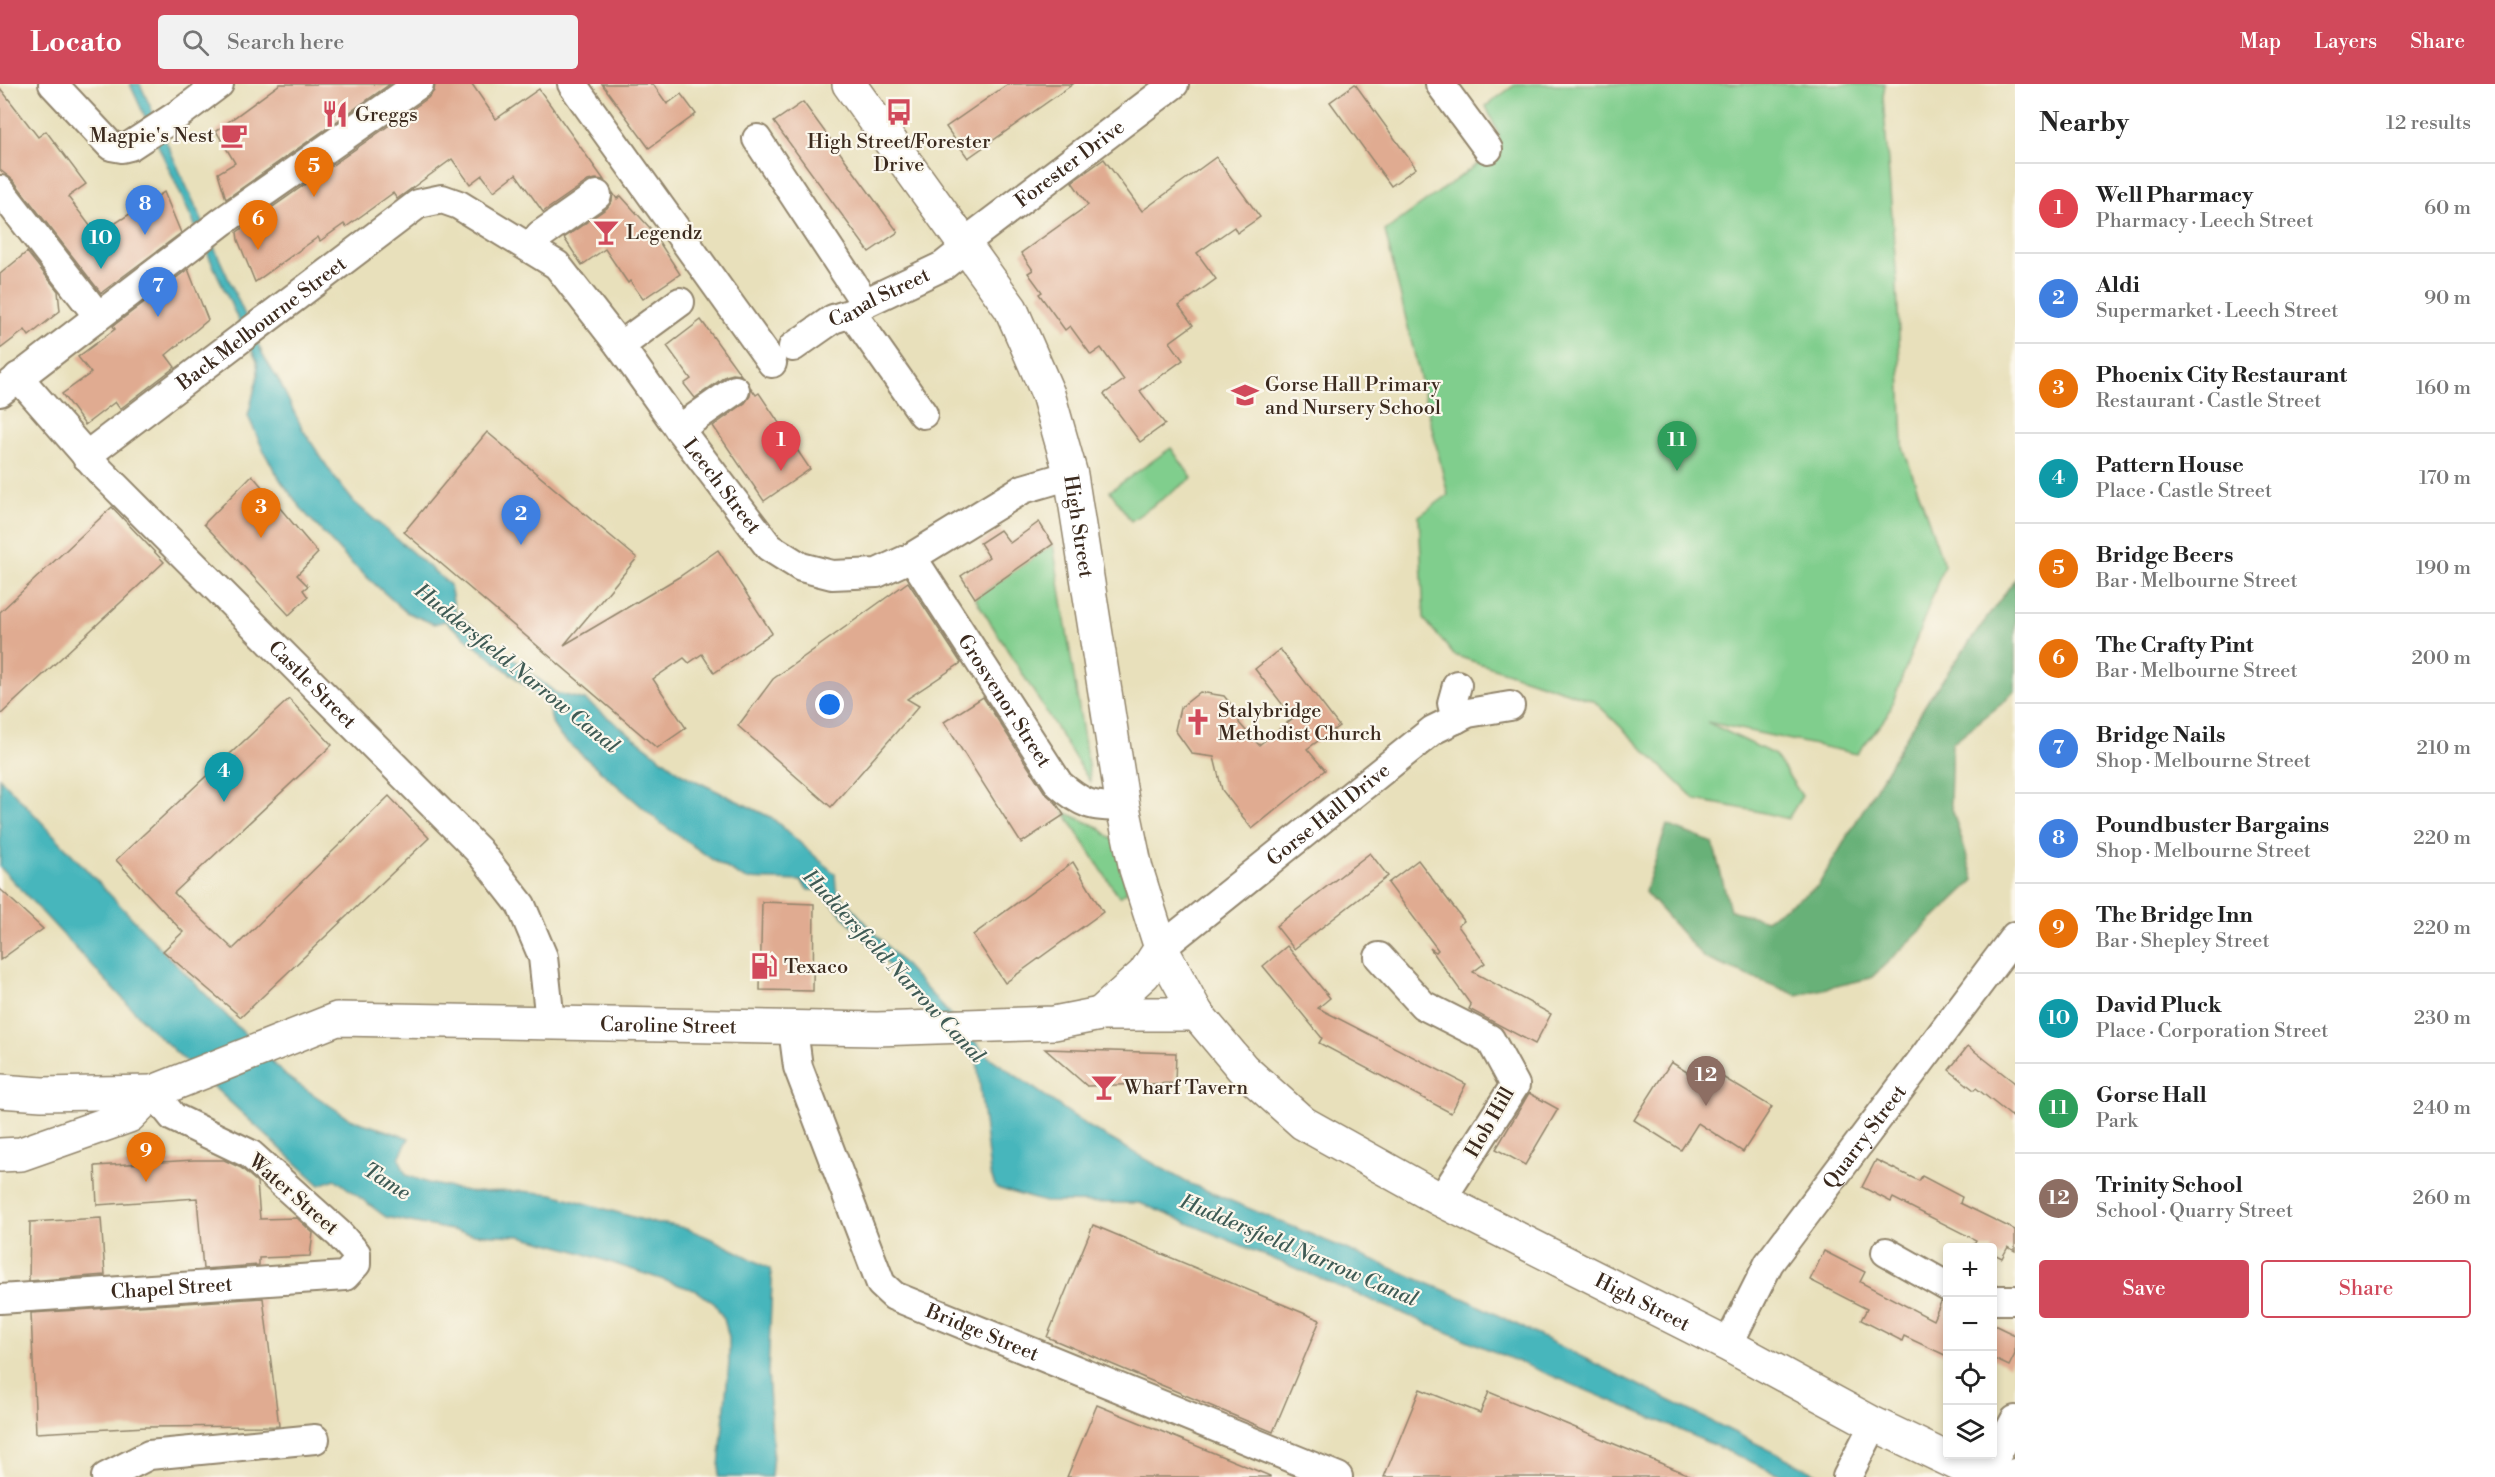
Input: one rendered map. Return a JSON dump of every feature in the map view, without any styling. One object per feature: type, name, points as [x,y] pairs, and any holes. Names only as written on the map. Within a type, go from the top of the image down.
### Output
[{"type":"main road","name":"High Street","points":[[849,84],[1011,309],[1048,394],[1071,475],[1123,807],[1136,869],[1161,948],[1197,1014],[1243,1069],[1304,1123],[1441,1200],[1728,1345],[1874,1424],[1985,1477]]},
{"type":"main road","points":[[1100,1014],[1144,974],[1161,948]]},
{"type":"main road","name":"Caroline Street","points":[[153,1092],[338,1019],[793,1029],[940,1028],[1054,1023],[1100,1014],[1197,1014]]},
{"type":"main road","points":[[0,1091],[42,1094],[153,1092]]},
{"type":"main road","points":[[0,1155],[21,1154],[129,1116],[153,1092]]},
{"type":"street","points":[[53,84],[111,146],[122,148],[179,114],[219,84]]},
{"type":"street","points":[[9,384],[184,249],[419,84]]},
{"type":"street","name":"Canal Street","points":[[572,84],[782,355],[833,320],[943,266],[965,245]]},
{"type":"street","points":[[1440,84],[1488,149]]},
{"type":"street","name":"Forester Drive","points":[[965,245],[1158,88]]},
{"type":"street","points":[[757,139],[922,414]]},
{"type":"street","points":[[0,190],[98,316]]},
{"type":"street","points":[[533,250],[540,235],[597,195]]},
{"type":"street","name":"Leech Street","points":[[442,199],[459,205],[557,265],[770,547],[801,567],[832,574],[877,573],[912,557],[1023,489],[1071,475]]},
{"type":"street","name":"Back Melbourne Street","points":[[86,456],[418,204],[442,199]]},
{"type":"street","points":[[620,346],[680,302]]},
{"type":"street","name":"Castle Street","points":[[9,384],[86,456],[478,850],[520,905],[543,957],[550,1022]]},
{"type":"street","points":[[679,429],[735,390]]},
{"type":"street","name":"Grosvenor Street","points":[[912,557],[1059,784],[1074,797],[1094,807],[1123,807]]},
{"type":"street","points":[[1456,718],[1452,703],[1457,685]]},
{"type":"street","name":"Gorse Hall Drive","points":[[1161,948],[1433,730],[1468,713],[1510,706]]},
{"type":"street","name":"Quarry Street","points":[[1728,1345],[1769,1263],[2015,936]]},
{"type":"street","name":"Hob Hill","points":[[1379,957],[1423,1005],[1490,1039],[1515,1085],[1441,1200]]},
{"type":"street","name":"Bridge Street","points":[[793,1029],[798,1067],[881,1284],[894,1296],[1335,1476]]},
{"type":"street","name":"Water Street","points":[[153,1092],[173,1117],[250,1154],[339,1234],[356,1253],[356,1264],[345,1276]]},
{"type":"street","points":[[1886,1252],[1943,1285]]},
{"type":"street","name":"Chapel Street","points":[[0,1299],[345,1276]]},
{"type":"street","points":[[1997,1300],[2015,1300]]},
{"type":"street","points":[[1985,1477],[2015,1420]]},
{"type":"street","points":[[1849,1473],[1874,1424]]},
{"type":"street","points":[[106,1477],[149,1455],[315,1439]]},
{"type":"street","points":[[2013,1477],[2015,1473]]},
{"type":"green space","points":[[1516,84],[1885,84],[1883,97],[1897,283],[1903,447],[1944,565],[1888,715],[1857,754],[1707,722],[1775,755],[1802,796],[1788,819],[1696,800],[1594,701],[1454,655],[1424,619],[1419,516],[1448,495],[1385,231],[1498,149],[1499,136],[1486,106]]},
{"type":"green space","points":[[1171,448],[1192,478],[1131,521],[1110,491]]},
{"type":"green space","points":[[1053,544],[1090,778],[1090,782],[975,598]]},
{"type":"green space","points":[[2015,579],[2015,690],[2004,702],[1952,743],[1950,802],[1974,880],[1871,978],[1797,995],[1704,958],[1645,892],[1667,825],[1713,843],[1730,910],[1766,920],[1818,886],[1930,697]]},
{"type":"green space","points":[[1064,812],[1098,827],[1116,843],[1127,892],[1119,897]]},
{"type":"water","name":"Huddersfield Narrow Canal","points":[[130,84],[140,84],[264,357],[280,383],[303,430],[334,477],[354,502],[450,585],[455,612],[556,693],[585,700],[682,774],[772,818],[835,874],[836,888],[841,896],[989,1057],[1091,1128],[1186,1182],[1465,1299],[1824,1477],[1789,1477],[1774,1472],[1662,1422],[1140,1203],[1045,1202],[996,1188],[990,1173],[977,1061],[819,890],[808,890],[801,881],[745,879],[713,860],[662,824],[560,736],[553,725],[547,703],[445,621],[434,624],[406,612],[350,562],[304,512],[265,454],[248,416],[258,375],[257,361]]},
{"type":"water","name":"Tame","points":[[0,778],[163,951],[286,1076],[350,1119],[409,1138],[399,1158],[406,1175],[428,1183],[471,1192],[520,1191],[553,1194],[657,1224],[669,1224],[698,1233],[770,1269],[772,1281],[768,1373],[773,1453],[771,1477],[718,1477],[729,1363],[729,1337],[724,1319],[715,1304],[697,1291],[573,1250],[521,1236],[471,1234],[386,1217],[335,1179],[320,1185],[151,1029],[0,867]]},
{"type":"building","points":[[280,84],[390,84],[226,199],[218,173],[235,163],[216,131]]},
{"type":"building","points":[[435,84],[472,84],[496,119],[539,89],[604,180],[588,181],[543,212],[516,174],[494,191],[482,175],[470,184],[452,159],[397,199],[393,193],[346,227],[344,224],[320,241],[318,237],[255,282],[237,232],[428,98],[434,91]]},
{"type":"building","points":[[602,84],[653,84],[667,104],[681,94],[696,114],[649,148]]},
{"type":"building","points":[[1008,84],[1073,84],[968,158],[946,127]]},
{"type":"building","points":[[1355,84],[1416,168],[1391,186],[1330,102]]},
{"type":"building","points":[[0,88],[38,137],[46,131],[86,184],[68,197],[97,235],[164,192],[181,233],[101,293],[13,180],[0,170]]},
{"type":"building","points":[[803,102],[898,232],[869,252],[774,122]]},
{"type":"building","points":[[1216,157],[1260,217],[1237,233],[1234,227],[1197,253],[1216,279],[1179,306],[1193,325],[1170,342],[1183,360],[1140,391],[1165,424],[1140,442],[1104,394],[1124,380],[1101,348],[1091,355],[1070,326],[1065,330],[1039,294],[1042,292],[1028,273],[1033,270],[1021,253],[1088,205],[1072,182],[1104,159],[1142,211]]},
{"type":"building","points":[[613,193],[617,199],[621,196],[650,228],[680,274],[643,299],[630,281],[628,283],[605,249],[582,265],[564,238],[607,208],[612,201]]},
{"type":"building","points":[[27,252],[58,291],[60,311],[29,336],[25,330],[0,349],[0,274]]},
{"type":"building","points":[[188,269],[208,320],[166,355],[175,367],[120,409],[115,402],[85,425],[62,394],[91,373],[78,357],[115,329],[113,326]]},
{"type":"building","points":[[701,320],[741,375],[726,376],[695,398],[684,384],[691,379],[667,346]]},
{"type":"building","points":[[751,388],[756,395],[759,393],[810,469],[764,501],[713,426],[745,403],[750,396]]},
{"type":"building","points":[[487,432],[637,558],[564,645],[679,577],[718,550],[772,633],[714,673],[702,654],[689,663],[684,658],[653,679],[686,728],[657,748],[404,532]]},
{"type":"building","points":[[252,475],[318,553],[297,575],[308,586],[303,590],[308,597],[289,615],[204,524]]},
{"type":"building","points":[[112,507],[164,562],[0,715],[0,612]]},
{"type":"building","points":[[1039,522],[1053,544],[975,598],[961,576],[989,557],[980,543],[1000,530],[1010,543]]},
{"type":"building","points":[[908,582],[961,663],[907,699],[919,706],[831,807],[738,726],[773,679]]},
{"type":"building","points":[[1280,649],[1339,726],[1307,749],[1325,770],[1252,829],[1222,790],[1214,757],[1192,754],[1175,730],[1180,708],[1200,692],[1224,696],[1240,715],[1239,723],[1259,745],[1293,718],[1255,669]]},
{"type":"building","points":[[983,697],[1045,793],[1064,815],[1021,843],[944,722]]},
{"type":"building","points":[[289,699],[332,745],[174,893],[233,949],[389,796],[429,838],[241,1017],[163,951],[183,932],[116,860]]},
{"type":"building","points":[[1370,853],[1388,876],[1294,949],[1276,926]]},
{"type":"building","points":[[1418,860],[1464,921],[1458,926],[1485,963],[1473,972],[1551,1014],[1535,1044],[1469,1009],[1471,1005],[1430,948],[1436,952],[1438,950],[1388,883]]},
{"type":"building","points":[[1073,862],[1103,912],[1005,983],[973,935]]},
{"type":"building","points":[[0,889],[43,929],[0,960]]},
{"type":"building","points":[[762,902],[814,904],[813,991],[760,990]]},
{"type":"building","points":[[1287,946],[1330,998],[1318,1008],[1466,1084],[1451,1113],[1319,1043],[1322,1038],[1263,966]]},
{"type":"building","points":[[1968,1046],[2015,1083],[2015,1119],[1949,1070]]},
{"type":"building","points":[[1045,1049],[1176,1053],[1175,1083],[1087,1086]]},
{"type":"building","points":[[1671,1062],[1693,1076],[1701,1064],[1772,1107],[1743,1152],[1698,1123],[1681,1150],[1634,1120]]},
{"type":"building","points":[[1529,1093],[1558,1109],[1525,1165],[1496,1149]]},
{"type":"building","points":[[224,1160],[241,1168],[257,1182],[260,1219],[297,1218],[313,1233],[310,1256],[259,1258],[259,1265],[203,1269],[197,1198],[97,1205],[95,1166]]},
{"type":"building","points":[[1876,1160],[1919,1181],[1922,1176],[1962,1197],[1960,1203],[2015,1230],[2015,1251],[2008,1247],[2002,1258],[1997,1256],[1997,1243],[1974,1243],[1976,1240],[1893,1198],[1891,1202],[1862,1187]]},
{"type":"building","points":[[101,1218],[105,1275],[29,1281],[30,1222]]},
{"type":"building","points":[[1093,1225],[1320,1320],[1273,1432],[1047,1337]]},
{"type":"building","points":[[1824,1251],[1865,1272],[1860,1282],[1933,1320],[1941,1302],[1943,1302],[1943,1354],[1904,1336],[1902,1341],[1861,1320],[1867,1309],[1810,1280]]},
{"type":"building","points":[[263,1298],[279,1426],[146,1427],[36,1433],[31,1313]]},
{"type":"building","points":[[1997,1326],[2015,1335],[2015,1354],[2009,1366],[1997,1360]]},
{"type":"building","points":[[1420,1389],[1480,1413],[1489,1392],[1694,1477],[1384,1477]]},
{"type":"building","points":[[1097,1405],[1270,1476],[1270,1477],[1067,1477]]},
{"type":"place","name":"High Street/Forester Drive","points":[[899,112]]},
{"type":"place","name":"Greggs","points":[[335,114]]},
{"type":"place","name":"Magpie's Nest","points":[[234,135]]},
{"type":"place","name":"Bridge Beers","points":[[314,197]]},
{"type":"place","name":"Legendz","points":[[606,232]]},
{"type":"place","name":"Poundbuster Bargains","points":[[145,235]]},
{"type":"place","name":"The Crafty Pint","points":[[258,250]]},
{"type":"place","name":"David Pluck","points":[[101,269]]},
{"type":"place","name":"Bridge Nails","points":[[158,317]]},
{"type":"place","name":"Gorse Hall Primary and Nursery School","points":[[1245,395]]},
{"type":"place","name":"Well Pharmacy","points":[[781,471]]},
{"type":"place","name":"Gorse Hall","points":[[1677,471]]},
{"type":"place","name":"Phoenix City Restaurant","points":[[261,538]]},
{"type":"place","name":"Aldi","points":[[521,545]]},
{"type":"place","name":"Stalybridge Methodist Church","points":[[1198,722]]},
{"type":"place","name":"Pattern House","points":[[224,802]]},
{"type":"place","name":"Texaco","points":[[764,966]]},
{"type":"place","name":"Wharf Tavern","points":[[1104,1087]]},
{"type":"place","name":"Trinity School","points":[[1706,1106]]},
{"type":"place","name":"The Bridge Inn","points":[[146,1182]]}]
